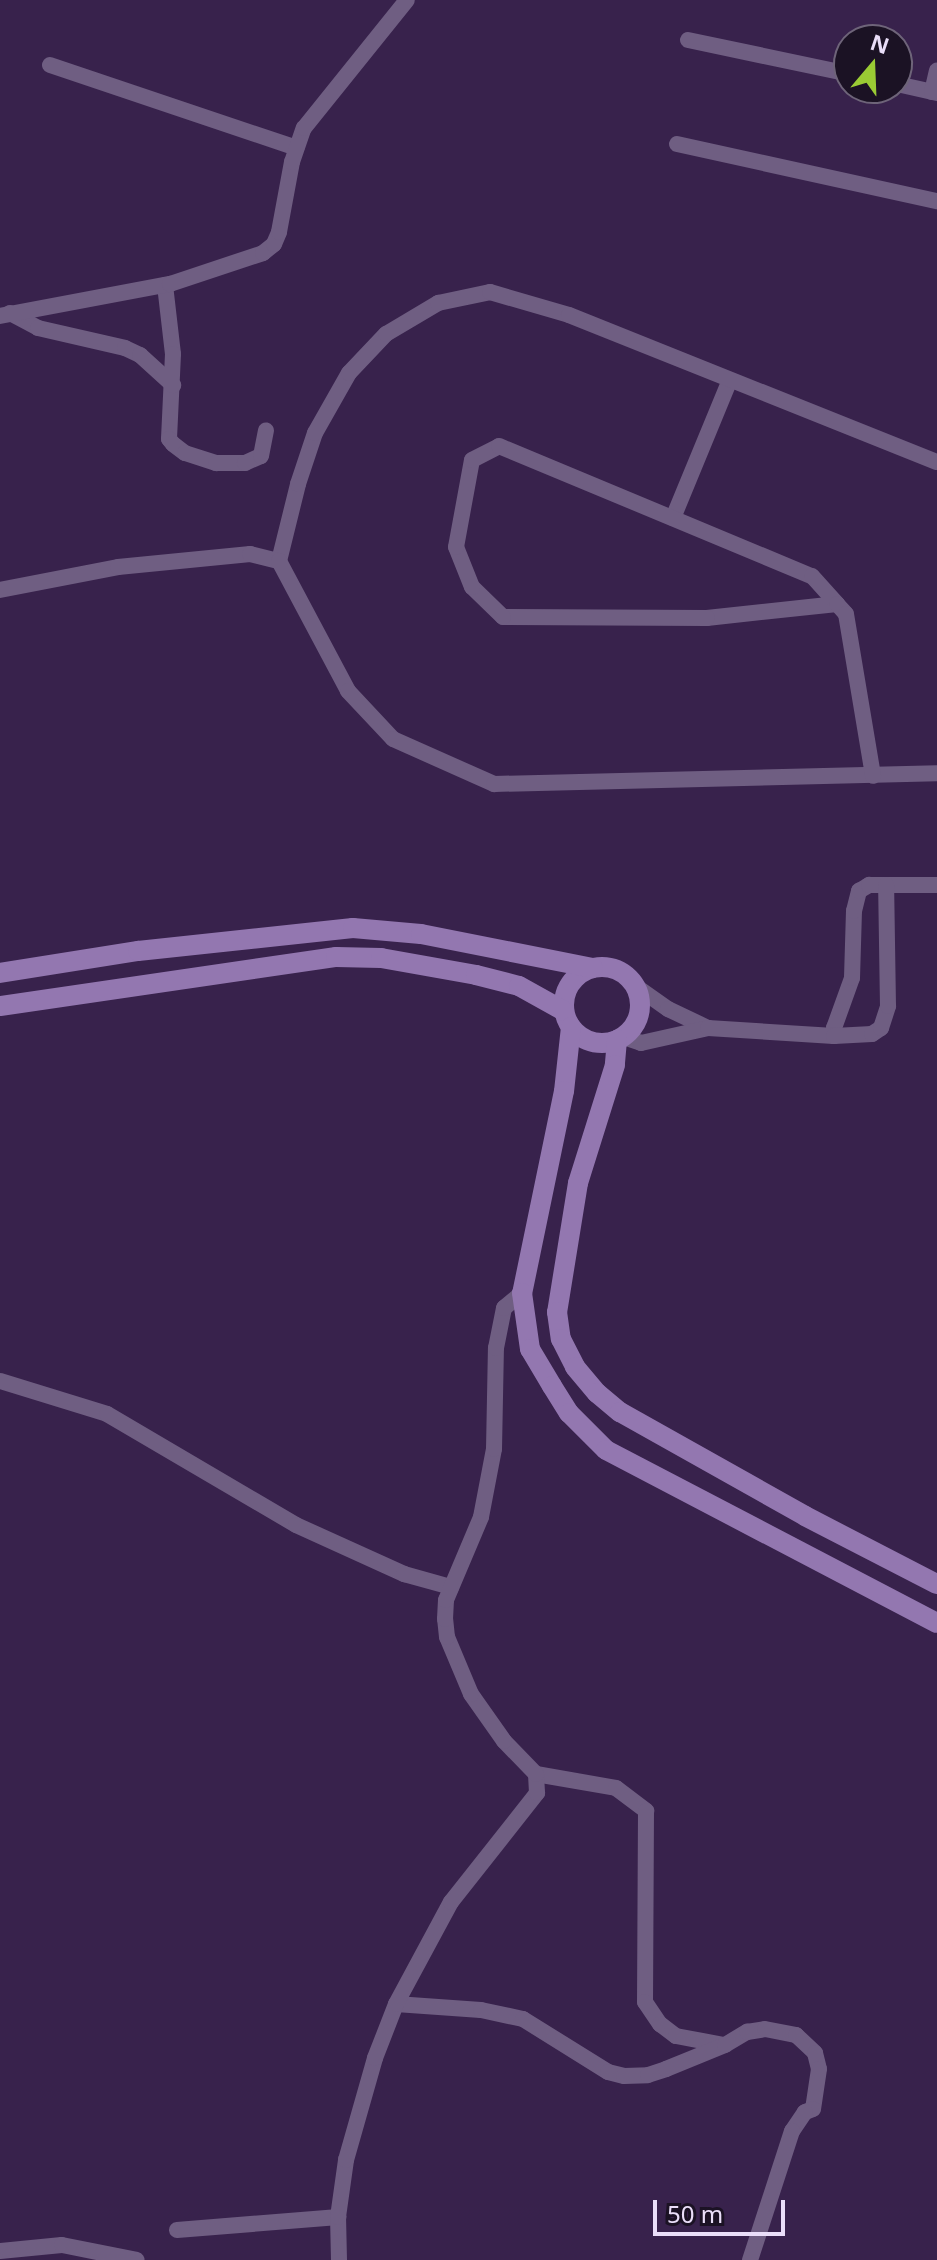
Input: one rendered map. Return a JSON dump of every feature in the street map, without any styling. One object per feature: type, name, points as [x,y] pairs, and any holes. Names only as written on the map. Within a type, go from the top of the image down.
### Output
[{"type":"street","points":[[5,314],[165,285],[263,253],[274,244],[296,148],[314,113],[407,0]]},
{"type":"street","points":[[688,40],[833,71]]},
{"type":"street","points":[[50,65],[296,148]]},
{"type":"street","points":[[913,87],[935,92],[937,71]]},
{"type":"street","points":[[677,144],[937,201]]},
{"type":"street","points":[[165,285],[173,385],[169,439],[185,453],[216,463],[254,462],[263,452],[266,430]]},
{"type":"street","points":[[937,462],[569,315],[490,292],[438,303],[386,334],[349,373],[315,433],[298,484],[279,561],[348,691],[393,739],[494,784],[937,773]]},
{"type":"street","points":[[5,314],[38,328],[125,348],[140,355],[173,385]]},
{"type":"street","points":[[673,518],[730,380]]},
{"type":"street","points":[[837,604],[707,618],[503,617],[472,587],[456,547],[472,460],[499,446],[812,576],[846,614],[873,776]]},
{"type":"street","points":[[0,590],[133,565],[250,554],[279,561]]},
{"type":"street","points":[[0,1006],[336,957],[381,958],[519,986],[568,1019],[587,1040],[620,1038],[641,1043],[708,1028],[834,1036],[872,1034],[885,1019],[886,885]]},
{"type":"street","points":[[834,1036],[852,978],[855,901],[863,887],[937,885]]},
{"type":"street","points":[[0,973],[138,951],[353,928],[421,934],[616,970],[668,1009],[708,1028]]},
{"type":"street","points":[[593,968],[570,983],[564,1091],[522,1293],[530,1349],[569,1413],[606,1450],[937,1623]]},
{"type":"street","points":[[634,985],[640,999],[639,1013],[620,1038],[615,1065],[578,1183],[557,1312],[561,1339],[575,1367],[597,1393],[620,1412],[805,1516],[937,1584]]},
{"type":"street","points":[[522,1293],[504,1308],[496,1348],[494,1449],[481,1517],[446,1600],[447,1637],[471,1694],[504,1741],[536,1774],[580,1779],[616,1788],[646,1811],[645,2002],[660,2024],[676,2036],[725,2045]]},
{"type":"street","points":[[0,1381],[107,1414],[296,1525],[404,1574],[451,1587]]},
{"type":"street","points":[[339,2260],[338,2217],[346,2160],[375,2058],[396,2004],[451,1902],[531,1804],[537,1793],[536,1774]]},
{"type":"street","points":[[396,2004],[481,2010],[523,2019],[608,2072],[624,2076],[648,2075],[725,2045],[747,2032],[765,2029],[796,2035],[815,2053],[819,2069],[813,2109],[805,2112],[792,2131],[750,2260]]},
{"type":"street","points":[[177,2230],[338,2217]]},
{"type":"street","points":[[0,2251],[62,2245],[137,2260]]}]
